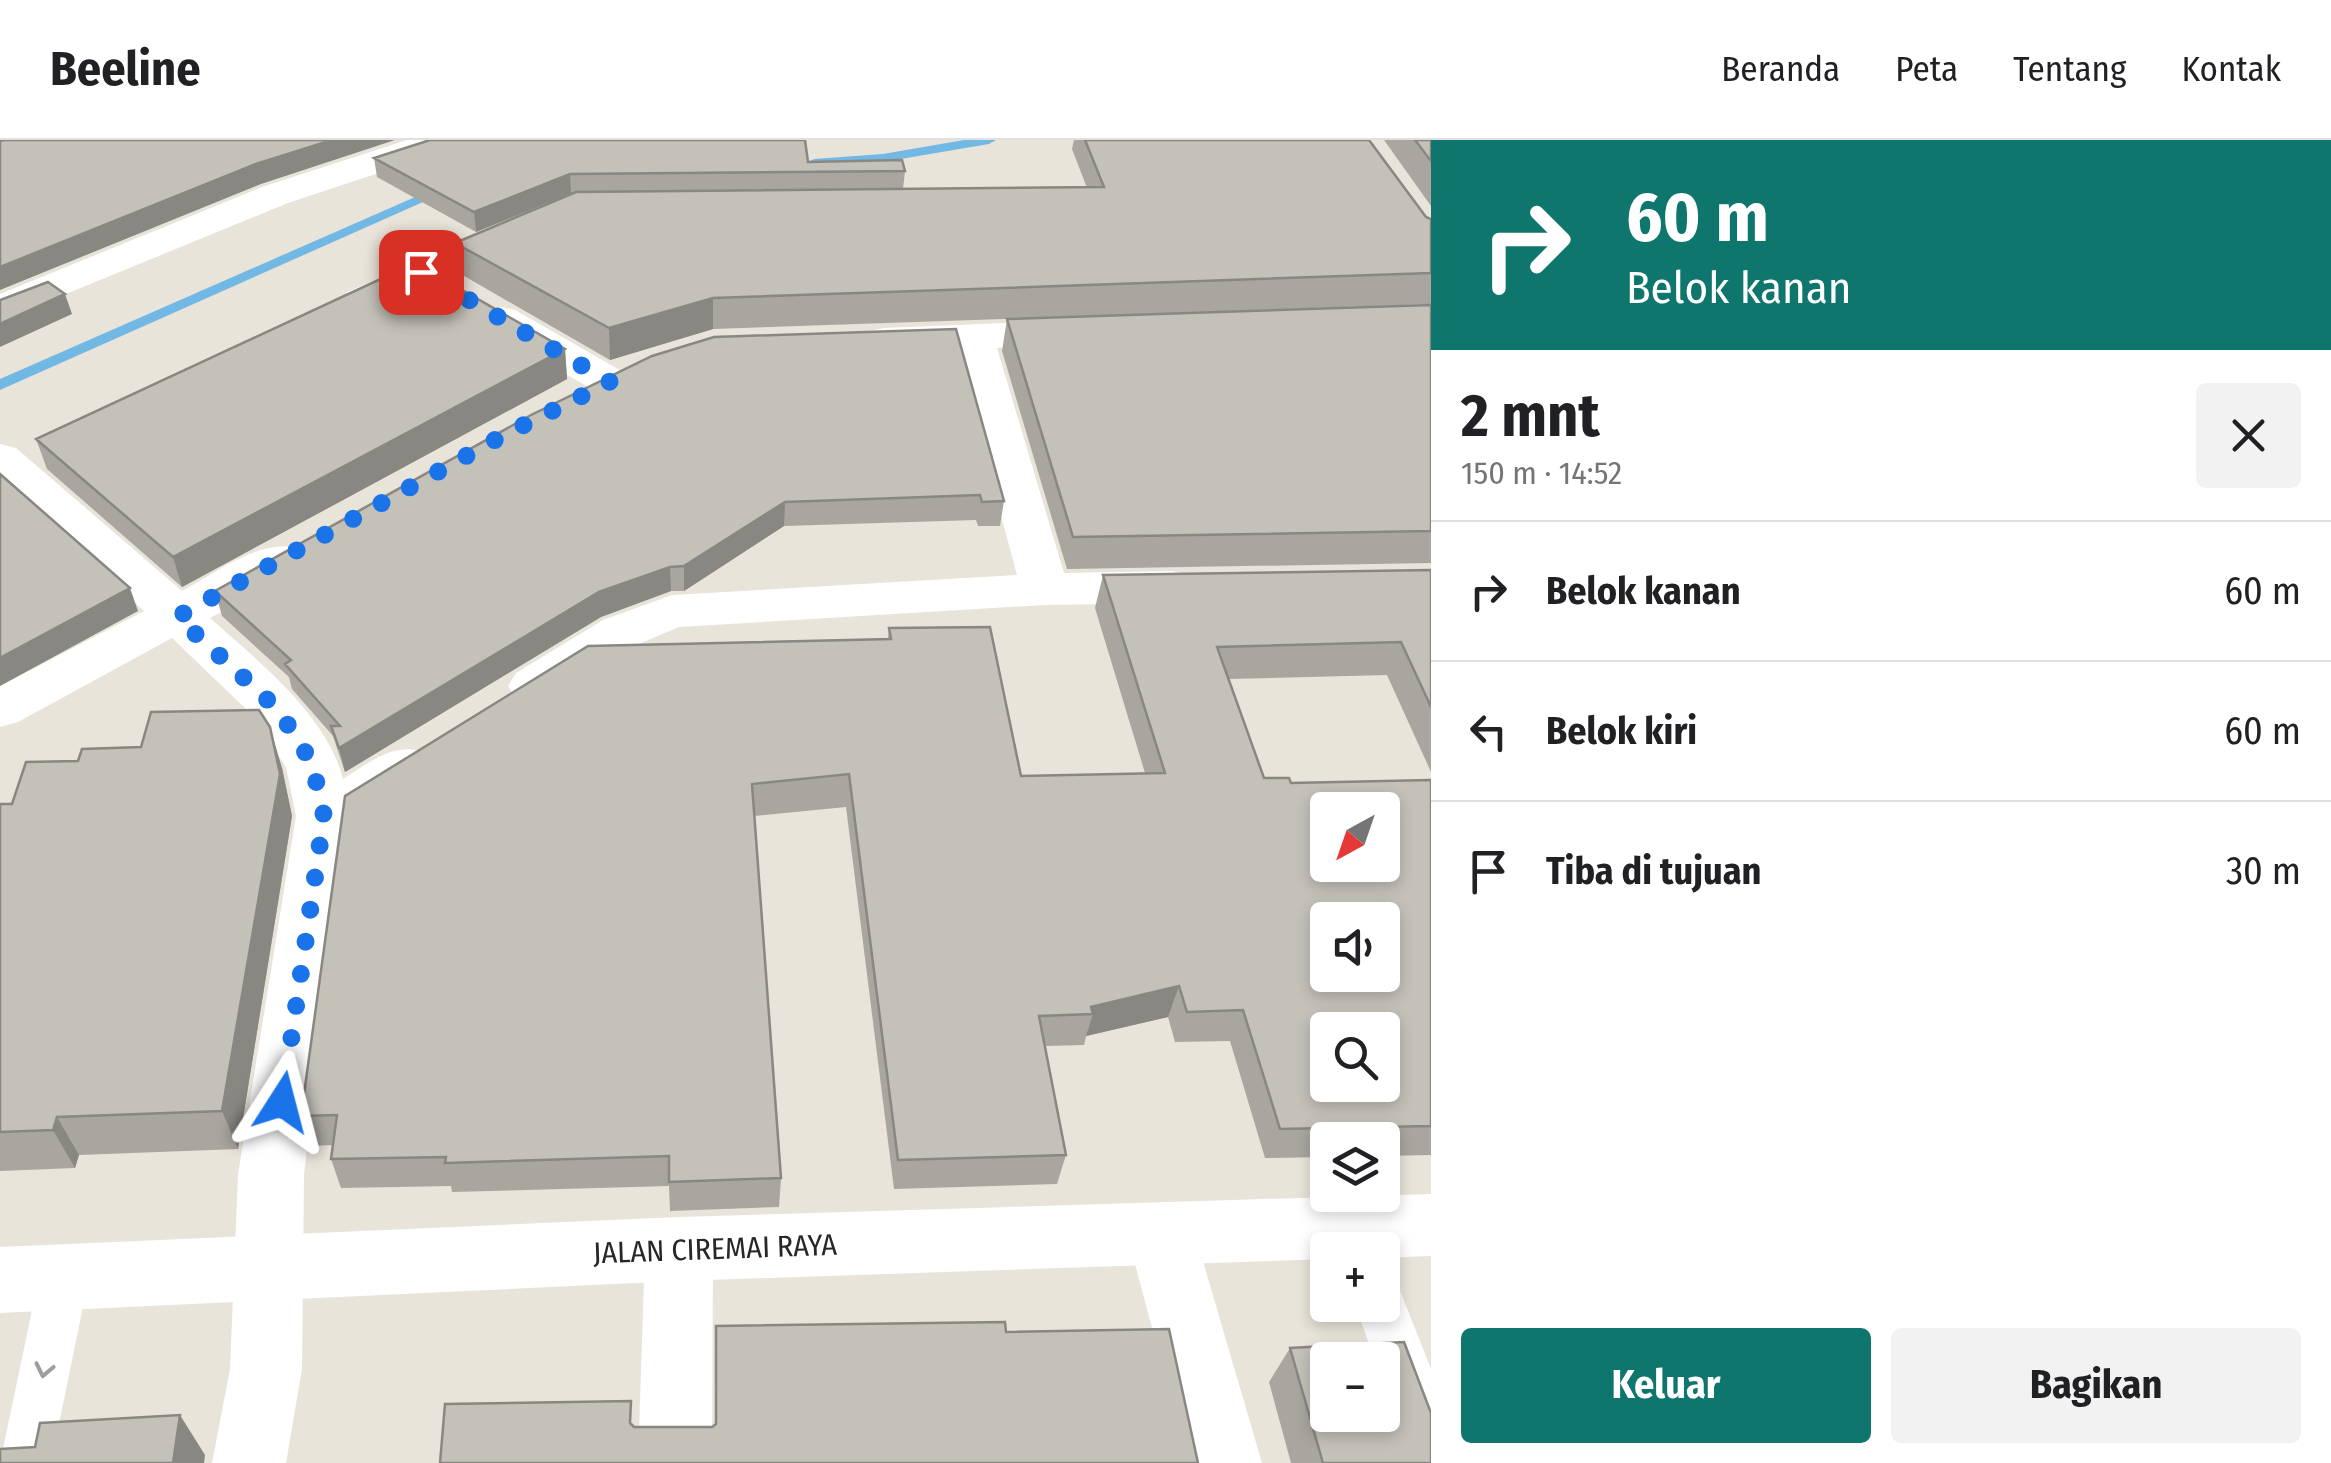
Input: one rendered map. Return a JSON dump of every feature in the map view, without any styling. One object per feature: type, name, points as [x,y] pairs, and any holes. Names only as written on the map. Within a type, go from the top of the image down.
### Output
[{"type":"street","points":[[0,308],[164,239],[398,152],[444,140]]},
{"type":"street","points":[[334,313],[449,289],[558,213]]},
{"type":"street","points":[[449,289],[626,374],[564,405]]},
{"type":"street","points":[[853,341],[1119,331]]},
{"type":"street","points":[[973,338],[1045,589]]},
{"type":"street","points":[[12,461],[265,697],[312,763],[324,816],[271,1174],[266,1369],[249,1463]]},
{"type":"street","points":[[0,709],[314,541]]},
{"type":"street","points":[[489,714],[620,632],[672,612],[1045,589],[1219,586]]},
{"type":"street","points":[[324,816],[440,745]]},
{"type":"street","name":"JALAN CIREMAI RAYA","points":[[1393,1232],[1431,1225]]},
{"type":"street","points":[[1161,1234],[1225,1463]]},
{"type":"street","name":"JALAN CIREMAI RAYA","points":[[32,1278],[679,1248],[1161,1234],[1310,1238]]},
{"type":"street","points":[[675,1463],[679,1248]]},
{"type":"lane","points":[[24,1463],[32,1278]]},
{"type":"lane","points":[[1387,1322],[1431,1440]]},
{"type":"building","points":[[332,140],[256,164],[0,267],[0,141]]},
{"type":"building","points":[[430,140],[805,140],[808,162],[902,160],[905,171],[570,174],[474,212],[374,158]]},
{"type":"building","points":[[1085,140],[1369,140],[1431,219],[1431,273],[713,298],[609,328],[455,243],[576,192],[1104,187]]},
{"type":"building","points":[[1415,140],[1431,140],[1431,161]]},
{"type":"building","points":[[415,263],[565,349],[173,557],[36,439]]},
{"type":"building","points":[[48,282],[65,294],[0,324],[0,300]]},
{"type":"building","points":[[1431,305],[1431,531],[1073,537],[1007,319]]},
{"type":"building","points":[[956,329],[1004,501],[982,502],[980,495],[785,502],[684,566],[670,567],[599,592],[339,748],[331,726],[340,726],[285,664],[291,660],[215,591],[531,415],[652,356],[714,337]]},
{"type":"building","points":[[0,474],[130,588],[0,658]]},
{"type":"building","points":[[1431,570],[1431,707],[1401,642],[1217,647],[1264,778],[1289,778],[1291,783],[1431,780],[1431,1126],[1310,1122],[1310,1128],[1280,1129],[1243,1010],[1187,1012],[1179,986],[1091,1007],[1093,1014],[1039,1016],[1066,1155],[898,1160],[849,774],[752,784],[781,1178],[669,1182],[669,1156],[445,1163],[446,1157],[331,1159],[337,1115],[301,1116],[345,796],[588,646],[891,639],[889,628],[990,627],[1021,776],[1165,773],[1103,575]]},
{"type":"building","points":[[259,710],[270,727],[280,774],[222,1111],[57,1117],[53,1130],[0,1132],[0,804],[12,804],[26,762],[78,761],[82,749],[141,747],[151,712]]},
{"type":"building","points":[[1005,1322],[1006,1332],[1169,1329],[1198,1463],[440,1463],[445,1404],[631,1401],[630,1423],[634,1427],[712,1427],[716,1424],[716,1326]]},
{"type":"building","points":[[1400,1342],[1404,1342],[1431,1413],[1431,1463],[1323,1463],[1314,1432],[1400,1432]]},
{"type":"building","points":[[1310,1347],[1310,1418],[1290,1348]]},
{"type":"building","points":[[180,1415],[173,1463],[0,1463],[0,1449],[35,1447],[40,1423]]},
{"type":"waterway","points":[[814,163],[883,158],[989,140]]},
{"type":"waterway","points":[[0,385],[443,190]]},
{"type":"route","points":[[282,1102],[324,816],[312,763],[288,725],[265,697],[177,617],[502,436],[610,382],[421,272]]}]
